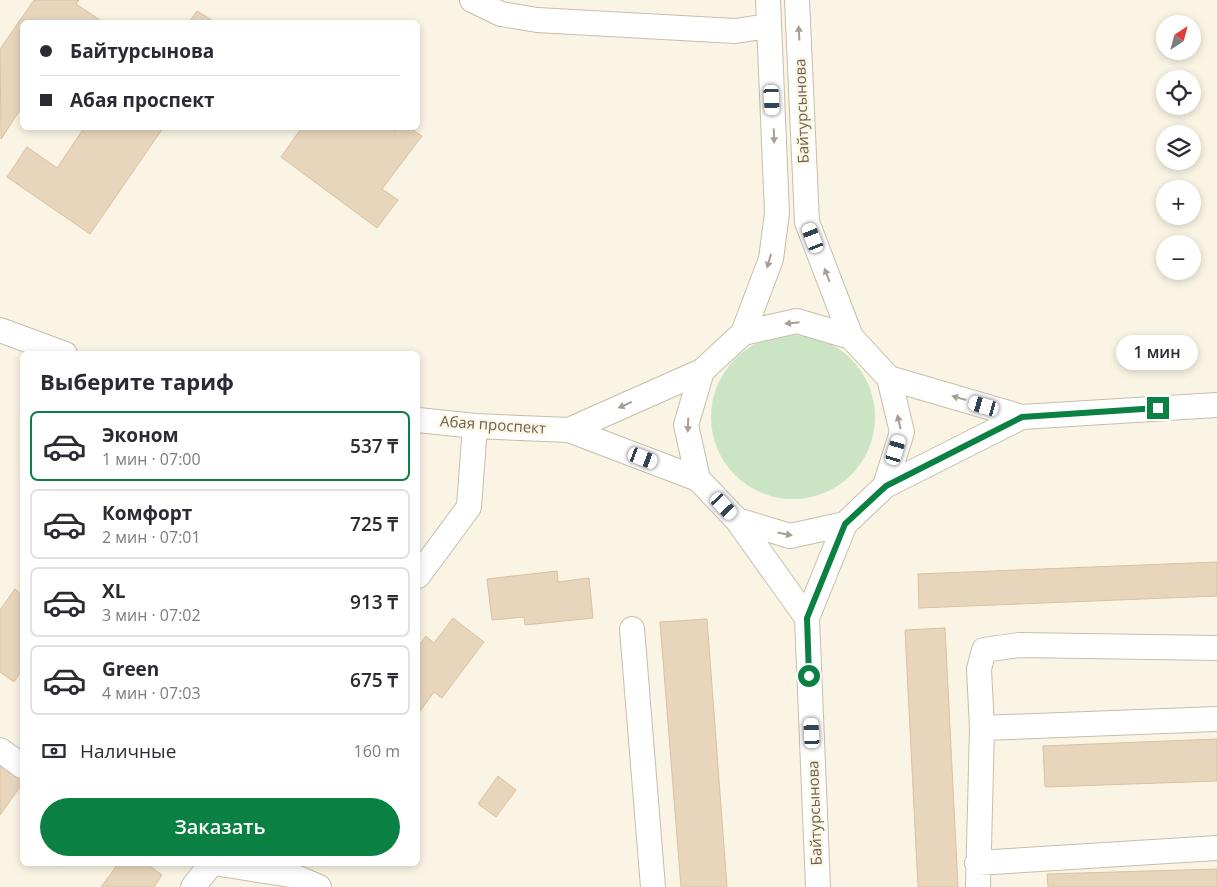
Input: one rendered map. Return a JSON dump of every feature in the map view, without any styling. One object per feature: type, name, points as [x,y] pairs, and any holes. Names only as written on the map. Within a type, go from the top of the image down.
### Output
[{"type":"street","points":[[472,0],[501,14],[537,20],[735,31],[769,26]]},
{"type":"street","name":"Байтурсынова","points":[[743,333],[770,258],[777,213],[768,0]]},
{"type":"street","name":"Байтурсынова","points":[[797,0],[806,222],[851,337]]},
{"type":"street","points":[[569,430],[702,371],[743,333],[797,321],[851,337],[889,378],[902,432],[886,486]]},
{"type":"street","points":[[0,330],[57,351]]},
{"type":"street","points":[[698,479],[686,425],[702,371]]},
{"type":"street","points":[[889,378],[1022,417],[1217,405]]},
{"type":"street","points":[[807,618],[845,524],[886,486],[1022,417]]},
{"type":"street","name":"Абая проспект","points":[[420,420],[475,426],[569,430]]},
{"type":"street","points":[[420,573],[469,507],[475,426]]},
{"type":"street","points":[[569,430],[698,479],[737,520],[807,618]]},
{"type":"street","points":[[737,520],[790,536],[845,524]]},
{"type":"street","name":"Байтурсынова","points":[[807,618],[818,887]]},
{"type":"street","points":[[632,629],[653,887]]},
{"type":"street","points":[[978,887],[977,864],[982,728],[979,670],[984,650],[1019,645],[1217,648]]},
{"type":"street","points":[[982,728],[1217,719]]},
{"type":"street","points":[[0,750],[20,765]]},
{"type":"street","points":[[977,864],[1217,848]]},
{"type":"street","points":[[193,887],[209,866]]},
{"type":"street","points":[[228,866],[319,887]]},
{"type":"green space","points":[[801,335],[817,338],[832,344],[857,365],[866,378],[872,393],[875,417],[874,433],[866,456],[845,481],[832,490],[817,496],[785,499],[769,496],[747,486],[724,463],[712,433],[711,409],[714,393],[724,371],[747,348],[777,336]]},
{"type":"building","points":[[34,0],[79,0],[76,4],[100,20],[20,20]]},
{"type":"building","points":[[197,11],[212,20],[190,20]]},
{"type":"building","points":[[20,20],[20,110],[1,139],[0,49]]},
{"type":"building","points":[[83,130],[162,130],[90,234],[7,177],[27,147],[57,168]]},
{"type":"building","points":[[300,130],[413,130],[422,136],[382,189],[398,200],[377,228],[281,157]]},
{"type":"building","points":[[1217,562],[1217,596],[919,608],[918,574]]},
{"type":"building","points":[[557,571],[558,582],[589,578],[593,618],[525,625],[524,617],[492,620],[487,579]]},
{"type":"building","points":[[15,589],[20,593],[20,673],[14,682],[0,672],[0,610]]},
{"type":"building","points":[[453,618],[484,642],[442,698],[434,692],[420,711],[420,644],[426,636],[434,643]]},
{"type":"building","points":[[707,619],[727,887],[681,887],[660,622]]},
{"type":"building","points":[[945,628],[958,887],[918,887],[905,630]]},
{"type":"building","points":[[1217,739],[1217,781],[1045,787],[1043,746]]},
{"type":"building","points":[[0,754],[20,769],[20,787],[0,815]]},
{"type":"building","points":[[498,776],[516,790],[496,817],[478,804]]},
{"type":"building","points":[[117,866],[150,866],[162,875],[154,887],[101,887]]},
{"type":"building","points":[[1217,869],[1217,887],[1048,887],[1047,874]]},
{"type":"route","points":[[809,676],[807,618],[845,524],[886,486],[1022,417],[1158,408]]}]
